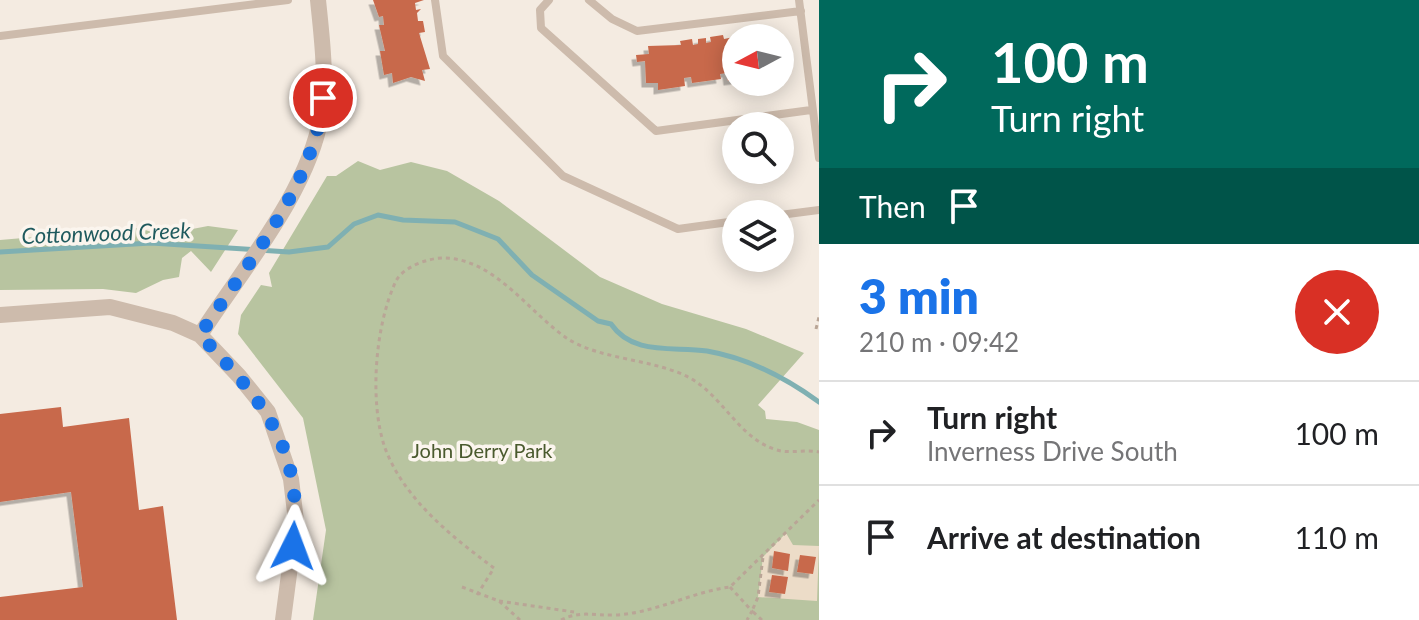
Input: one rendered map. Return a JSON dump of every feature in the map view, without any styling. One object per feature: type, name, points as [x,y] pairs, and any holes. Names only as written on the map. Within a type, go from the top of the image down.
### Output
[{"type":"street","points":[[200,335],[266,234],[306,165],[318,129],[324,66],[318,0]]},
{"type":"street","points":[[0,315],[110,307],[173,323],[200,335],[261,402],[287,464],[296,521],[283,620]]},
{"type":"lane","points":[[203,0],[204,11]]},
{"type":"lane","points":[[0,36],[288,0]]},
{"type":"lane","points":[[435,0],[443,56],[563,176],[678,229],[722,223]]},
{"type":"lane","points":[[549,0],[540,10],[541,28],[656,131],[811,110]]},
{"type":"lane","points":[[589,0],[612,19],[637,31],[801,11]]},
{"type":"lane","points":[[799,0],[819,158]]},
{"type":"lane","points":[[794,213],[819,210]]},
{"type":"path","points":[[477,595],[494,568],[455,539],[418,502],[385,449],[376,401],[378,345],[397,279],[419,263],[444,258],[487,270],[571,341],[689,377],[721,401],[748,436],[779,451],[805,449],[819,452]]},
{"type":"path","points":[[816,329],[819,317]]},
{"type":"path","points":[[462,587],[499,601],[577,612],[615,615],[664,606],[712,589],[730,587],[819,500]]},
{"type":"path","points":[[747,620],[758,597],[763,557]]},
{"type":"path","points":[[730,587],[762,620]]},
{"type":"path","points":[[499,601],[520,620]]},
{"type":"path","points":[[561,620],[577,612]]},
{"type":"green space","name":"John Derry Park","points":[[358,161],[380,170],[411,162],[447,171],[499,201],[600,277],[662,304],[746,329],[804,353],[758,405],[765,411],[766,419],[797,422],[819,430],[819,620],[313,620],[326,530],[303,418],[238,334],[241,315],[261,285],[272,287],[269,273],[327,176],[336,176]]},
{"type":"green space","points":[[208,226],[238,230],[211,272],[191,251],[182,258],[179,277],[163,280],[136,293],[103,289],[0,290],[0,240],[139,228],[161,235]]},
{"type":"shaded area","points":[[786,533],[793,545],[819,546],[817,601],[758,597],[763,557]]},
{"type":"building","points":[[373,0],[424,0],[415,3],[416,10],[421,9],[417,13],[418,21],[423,21],[425,32],[419,33],[430,69],[422,70],[425,81],[411,77],[393,83],[392,73],[384,75],[380,51],[385,51],[379,25],[384,25],[383,16],[379,17]]},
{"type":"building","points":[[722,35],[721,79],[692,83],[691,77],[684,78],[685,86],[658,90],[658,83],[646,83],[645,61],[637,62],[636,55],[649,54],[648,46],[681,45],[680,41],[692,39],[693,45],[698,44],[698,39],[706,38],[706,43],[711,42],[710,37]]},
{"type":"building","points":[[61,407],[63,427],[129,418],[139,510],[163,506],[177,620],[0,620],[0,597],[83,587],[71,492],[0,502],[0,414]]},
{"type":"building","points":[[774,551],[790,554],[788,571],[772,568]]},
{"type":"building","points":[[800,555],[816,557],[813,574],[797,572]]},
{"type":"building","points":[[772,575],[788,577],[785,594],[769,592]]},
{"type":"waterway","name":"Cottonwood Creek","points":[[0,252],[151,243],[289,252],[328,247],[354,224],[378,215],[403,220],[455,222],[498,239],[532,275],[598,321],[611,324],[630,341],[654,348],[707,351],[737,359],[780,377],[819,402]]},
{"type":"route","points":[[293,546],[296,521],[291,479],[274,425],[254,393],[200,335],[300,177],[315,141],[323,98]]}]
